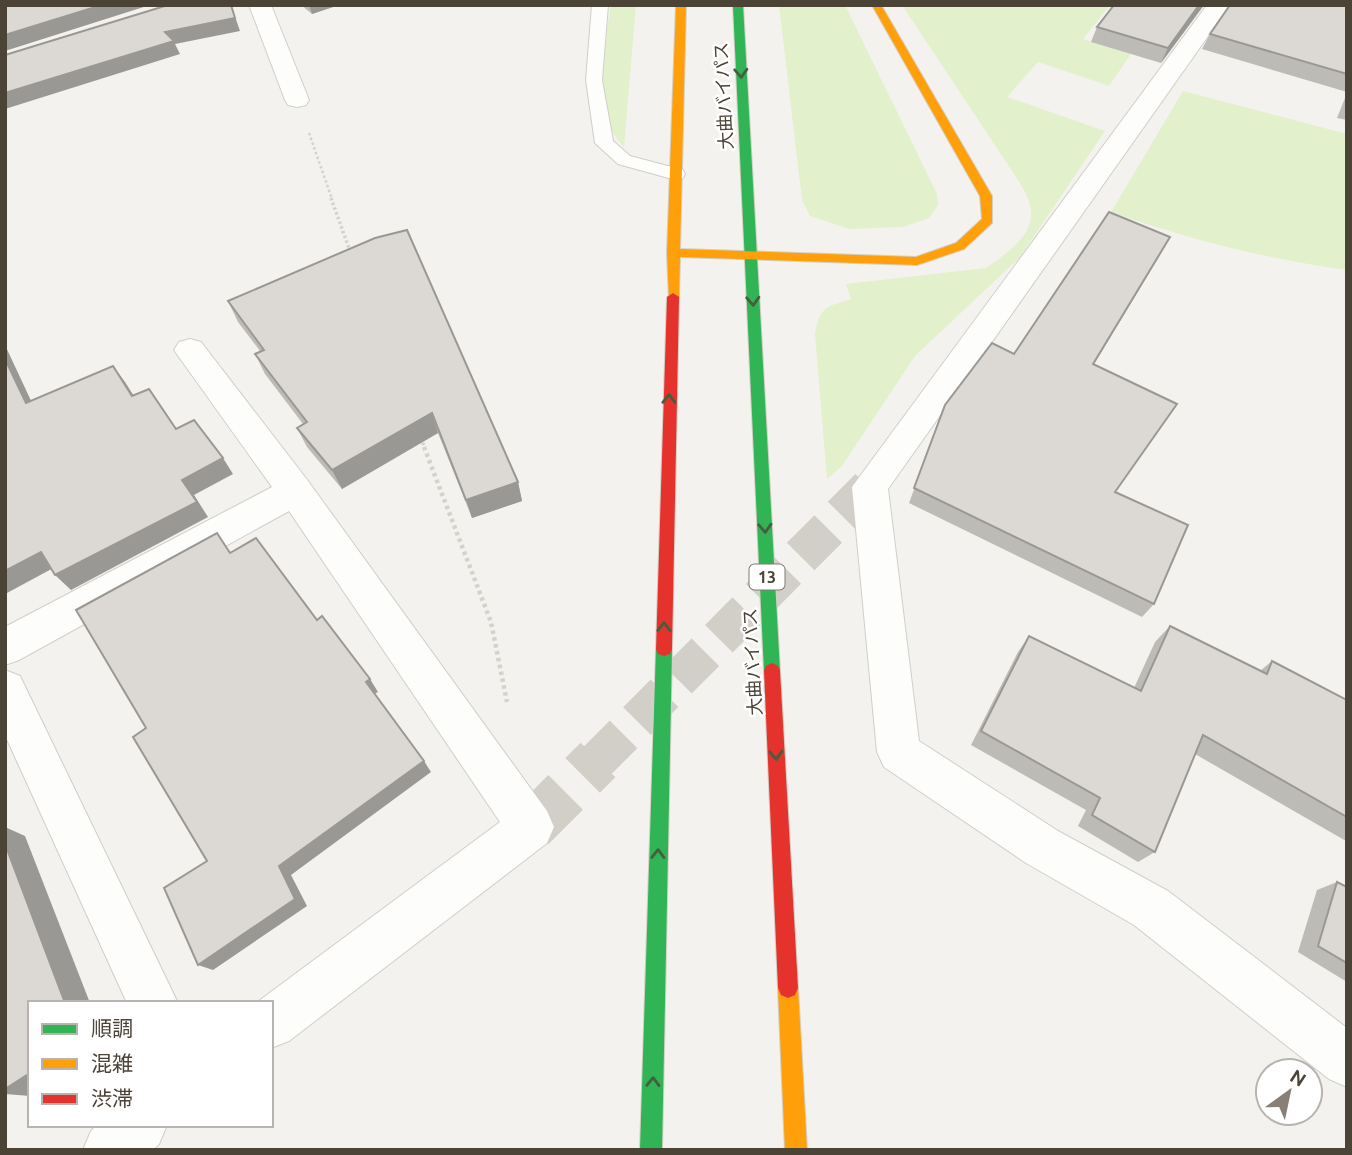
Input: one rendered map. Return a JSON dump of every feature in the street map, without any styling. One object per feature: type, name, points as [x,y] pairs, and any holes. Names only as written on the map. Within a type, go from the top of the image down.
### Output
[{"type":"main road","points":[[651,1150],[681,5]]},
{"type":"main road","name":"大曲バイパス","points":[[738,5],[796,1150]]},
{"type":"main road","points":[[673,253],[917,261],[960,246],[988,220],[986,196],[876,5]]},
{"type":"street","points":[[260,5],[297,100]]},
{"type":"street","points":[[1219,5],[870,487],[899,752],[1042,847],[1151,908],[1347,1061]]},
{"type":"street","points":[[190,350],[295,491],[531,827],[273,1021]]},
{"type":"street","points":[[5,647],[295,491]]},
{"type":"street","points":[[5,688],[152,1001]]},
{"type":"street","points":[[110,1150],[138,1127]]},
{"type":"lane","points":[[600,5],[594,80],[604,143],[624,160],[676,174]]},
{"type":"path","points":[[297,100],[355,264]]},
{"type":"path","points":[[418,430],[491,622],[507,704]]},
{"type":"green space","points":[[611,5],[636,5],[624,147],[609,127],[603,106],[603,62]]},
{"type":"green space","points":[[779,5],[845,5],[937,194],[938,205],[929,218],[903,227],[849,229],[810,216],[802,200]]},
{"type":"green space","points":[[902,5],[1110,5],[1083,39],[1131,54],[1109,86],[1038,62],[1007,97],[1105,131],[1020,257],[915,356],[842,466],[827,479],[815,334],[822,313],[830,306],[851,299],[846,284],[986,268],[1003,256],[1025,234],[1031,215],[1029,202],[1018,180]]},
{"type":"green space","points":[[1183,91],[1347,134],[1347,270],[1228,247],[1111,212]]},
{"type":"building","points":[[5,5],[102,5],[5,35]]},
{"type":"building","points":[[168,5],[231,5],[235,18],[165,32],[174,41],[5,93],[5,55]]},
{"type":"building","points":[[1114,5],[1199,5],[1168,48],[1097,27]]},
{"type":"building","points":[[1230,5],[1347,5],[1347,74],[1210,34]]},
{"type":"building","points":[[1109,212],[1170,237],[1093,364],[1177,404],[1115,492],[1188,525],[1154,604],[914,488],[945,405],[992,343],[1014,354]]},
{"type":"building","points":[[407,230],[518,482],[466,500],[432,413],[332,470],[297,428],[307,422],[255,354],[264,350],[228,301],[375,238]]},
{"type":"building","points":[[5,359],[26,403],[113,366],[132,396],[149,389],[176,429],[194,420],[223,458],[182,480],[197,502],[55,575],[41,552],[5,571]]},
{"type":"building","points":[[217,533],[230,553],[256,538],[317,620],[322,616],[370,679],[366,682],[424,761],[279,866],[295,899],[198,965],[164,888],[207,861],[133,737],[146,728],[76,610]]},
{"type":"building","points":[[1170,626],[1267,674],[1272,661],[1347,700],[1347,817],[1203,735],[1155,852],[1092,815],[1100,798],[981,731],[1029,636],[1141,691]]},
{"type":"building","points":[[5,844],[64,1001],[28,1001],[28,1074],[5,1089]]},
{"type":"building","points":[[1337,882],[1347,887],[1347,963],[1318,946]]},
{"type":"tunnel","points":[[596,762],[870,487]]},
{"type":"tunnel","points":[[531,827],[596,762]]},
{"type":"traffic: fast","points":[[738,5],[772,671]]},
{"type":"traffic: fast","points":[[651,1150],[664,649]]},
{"type":"traffic: slow","points":[[673,297],[681,5]]},
{"type":"traffic: slow","points":[[673,253],[917,261],[960,246],[988,220],[986,196],[876,5]]},
{"type":"traffic: slow","points":[[788,988],[796,1150]]},
{"type":"traffic: jam","points":[[664,649],[673,297]]},
{"type":"traffic: jam","points":[[772,671],[788,988]]}]
